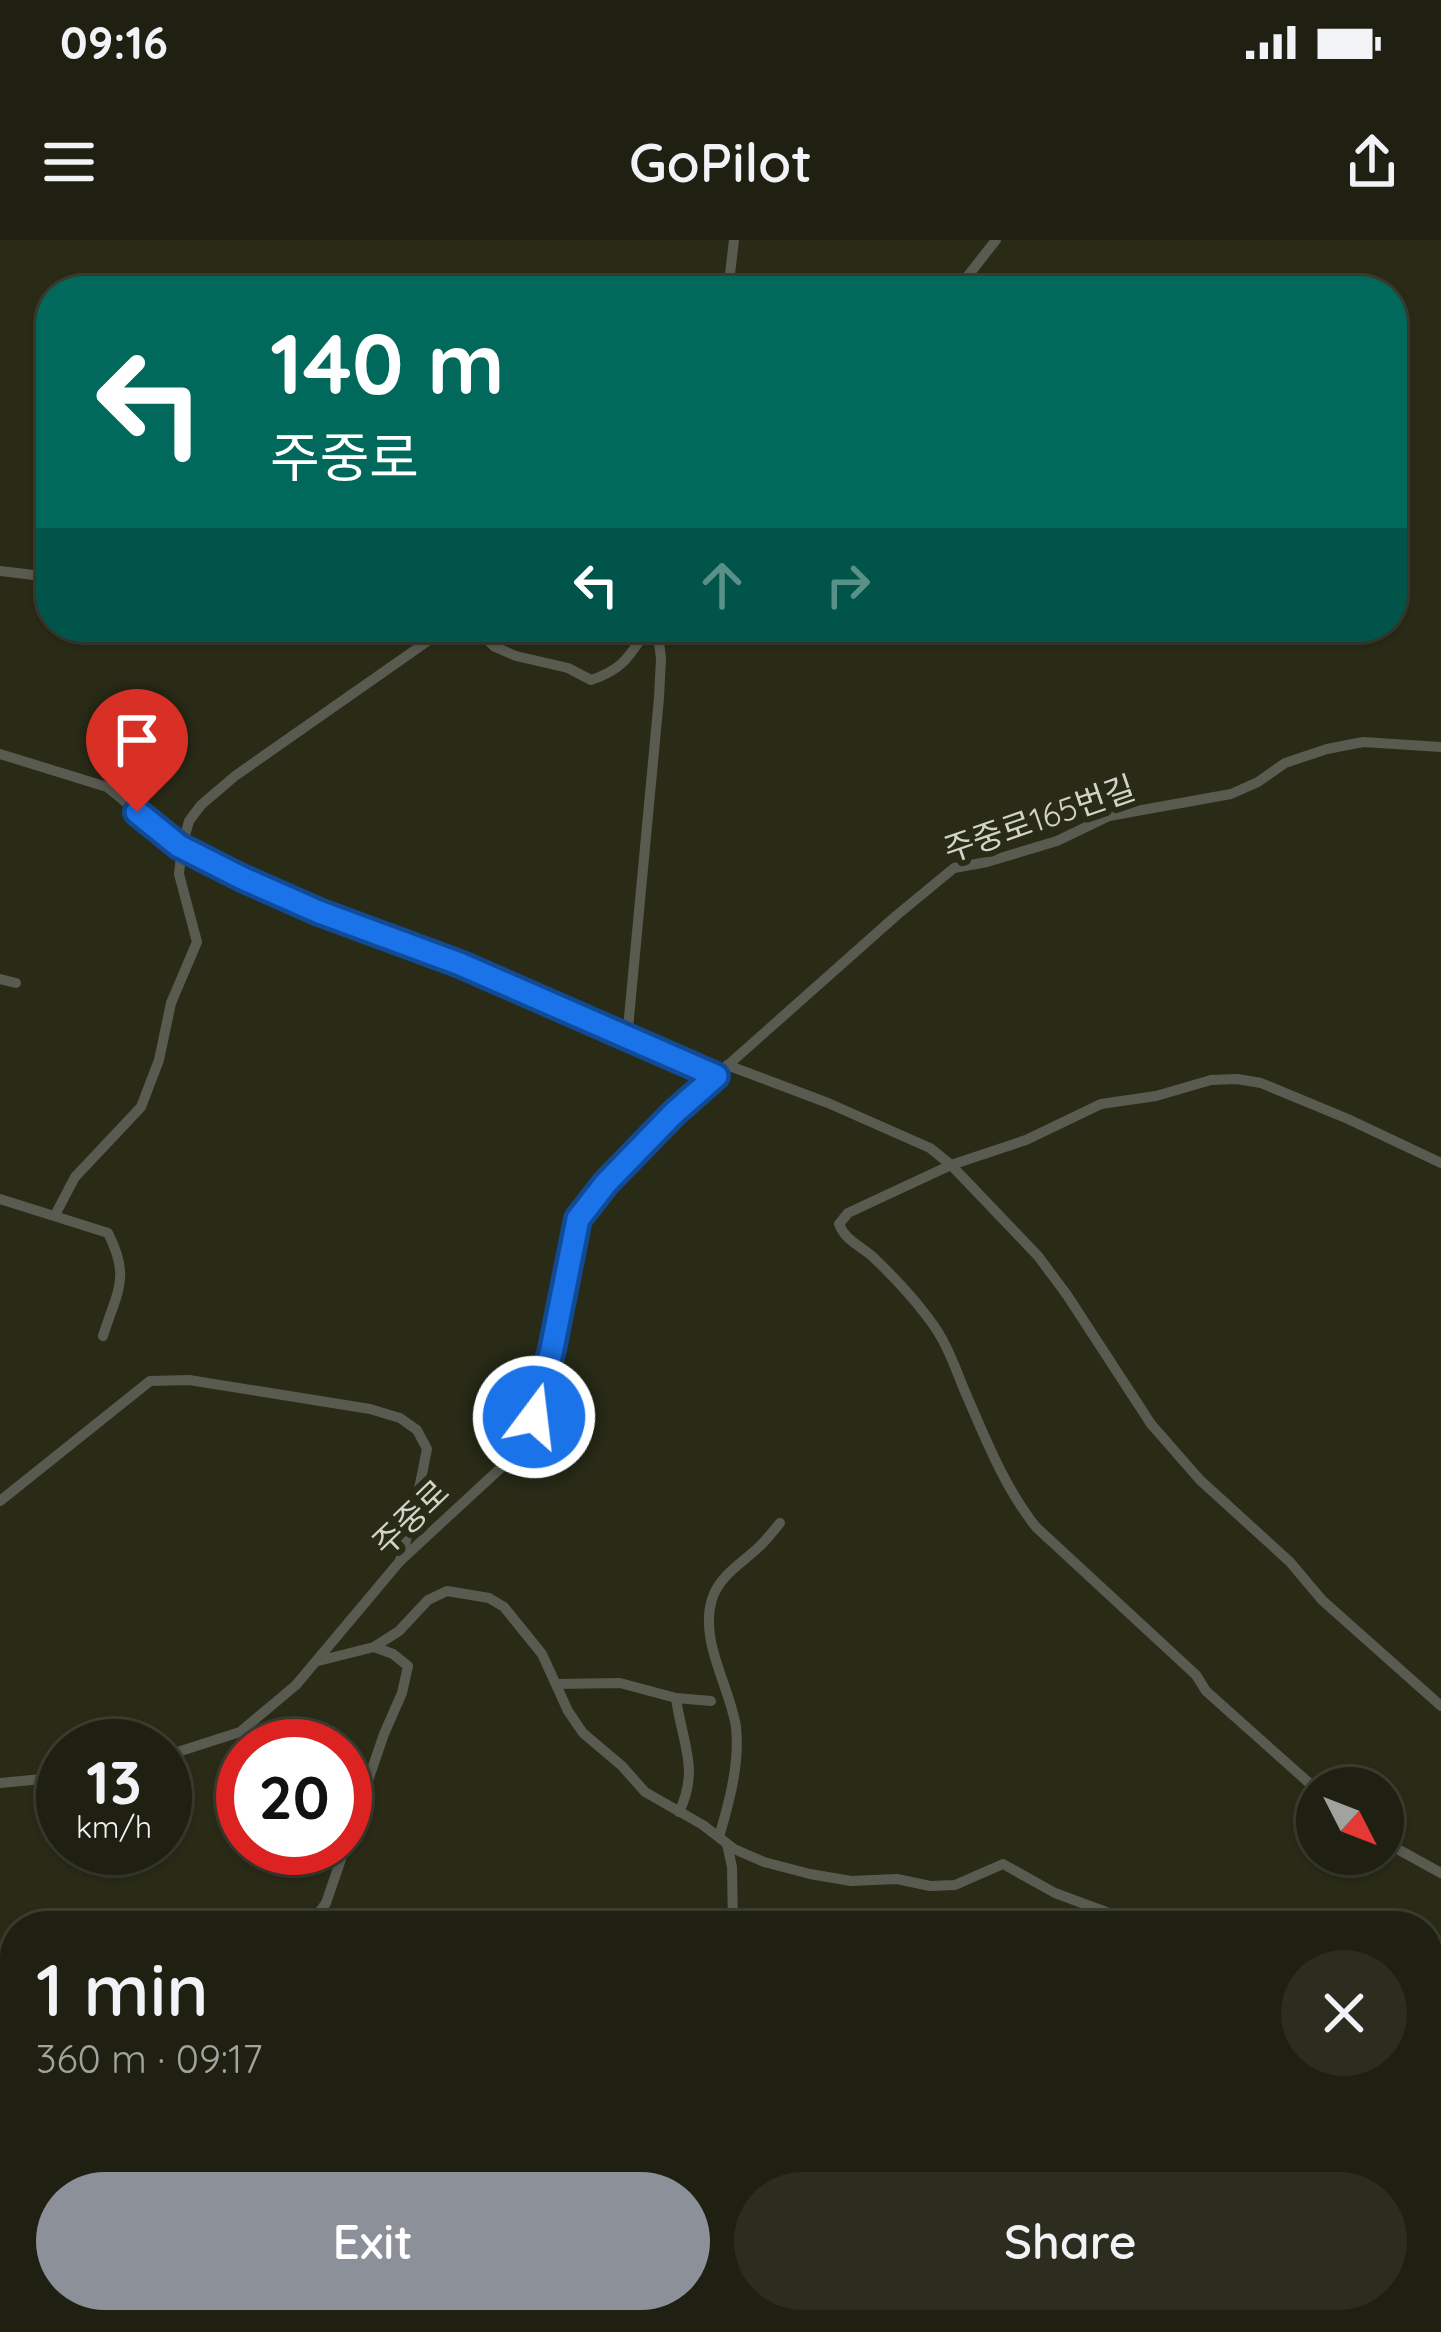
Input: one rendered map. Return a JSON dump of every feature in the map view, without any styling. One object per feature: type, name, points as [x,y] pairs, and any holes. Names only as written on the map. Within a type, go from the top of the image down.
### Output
[{"type":"lane","points":[[730,276],[734,240]]},
{"type":"lane","points":[[968,276],[996,240]]},
{"type":"lane","points":[[0,571],[36,575]]},
{"type":"lane","points":[[55,1215],[76,1177],[141,1107],[159,1060],[171,1003],[197,942],[179,874],[189,821],[235,776],[426,642]]},
{"type":"lane","points":[[490,642],[516,656],[568,668],[591,680],[611,674],[641,642]]},
{"type":"lane","points":[[627,1039],[659,698],[657,642]]},
{"type":"lane","name":"주중로165번길","points":[[716,1076],[954,868],[1057,841],[1108,816],[1231,794],[1285,763],[1327,749],[1363,742],[1441,747]]},
{"type":"lane","points":[[0,754],[106,788],[182,847],[319,912],[460,964],[716,1076]]},
{"type":"lane","points":[[0,979],[16,982]]},
{"type":"lane","points":[[727,1065],[930,1148],[951,1165],[1038,1256],[1151,1424],[1200,1480],[1290,1562],[1322,1600],[1441,1706]]},
{"type":"lane","name":"주중로","points":[[192,1747],[240,1732],[296,1684],[400,1562],[504,1465],[534,1417],[578,1219],[620,1169],[716,1076]]},
{"type":"lane","points":[[1296,1771],[1036,1527],[1002,1474],[949,1348],[896,1280],[844,1235],[839,1224],[848,1213],[951,1165],[1026,1140],[1101,1104],[1156,1096],[1211,1080],[1261,1083],[1441,1163]]},
{"type":"lane","points":[[0,1198],[108,1232],[123,1273],[104,1336]]},
{"type":"lane","points":[[0,1501],[150,1381],[189,1380],[370,1409],[400,1418],[417,1430],[427,1448],[400,1562]]},
{"type":"lane","points":[[733,1911],[732,1867],[723,1840],[737,1742],[709,1623],[711,1601],[722,1580],[780,1523]]},
{"type":"lane","points":[[315,1662],[374,1647],[399,1631],[428,1600],[447,1591],[489,1598],[504,1607],[542,1654],[583,1733],[645,1792],[764,1862],[851,1881],[897,1879],[930,1886],[955,1885],[1003,1864],[1104,1911]]},
{"type":"lane","points":[[320,1911],[402,1694],[408,1666],[374,1647]]},
{"type":"lane","points":[[557,1684],[620,1682],[676,1698],[711,1701]]},
{"type":"lane","points":[[676,1698],[691,1776],[679,1812]]},
{"type":"lane","points":[[0,1784],[36,1780]]},
{"type":"lane","points":[[1404,1853],[1441,1873]]},
{"type":"route","points":[[137,812],[179,846],[242,878],[460,964],[716,1076],[606,1183],[578,1219],[534,1417]]}]
